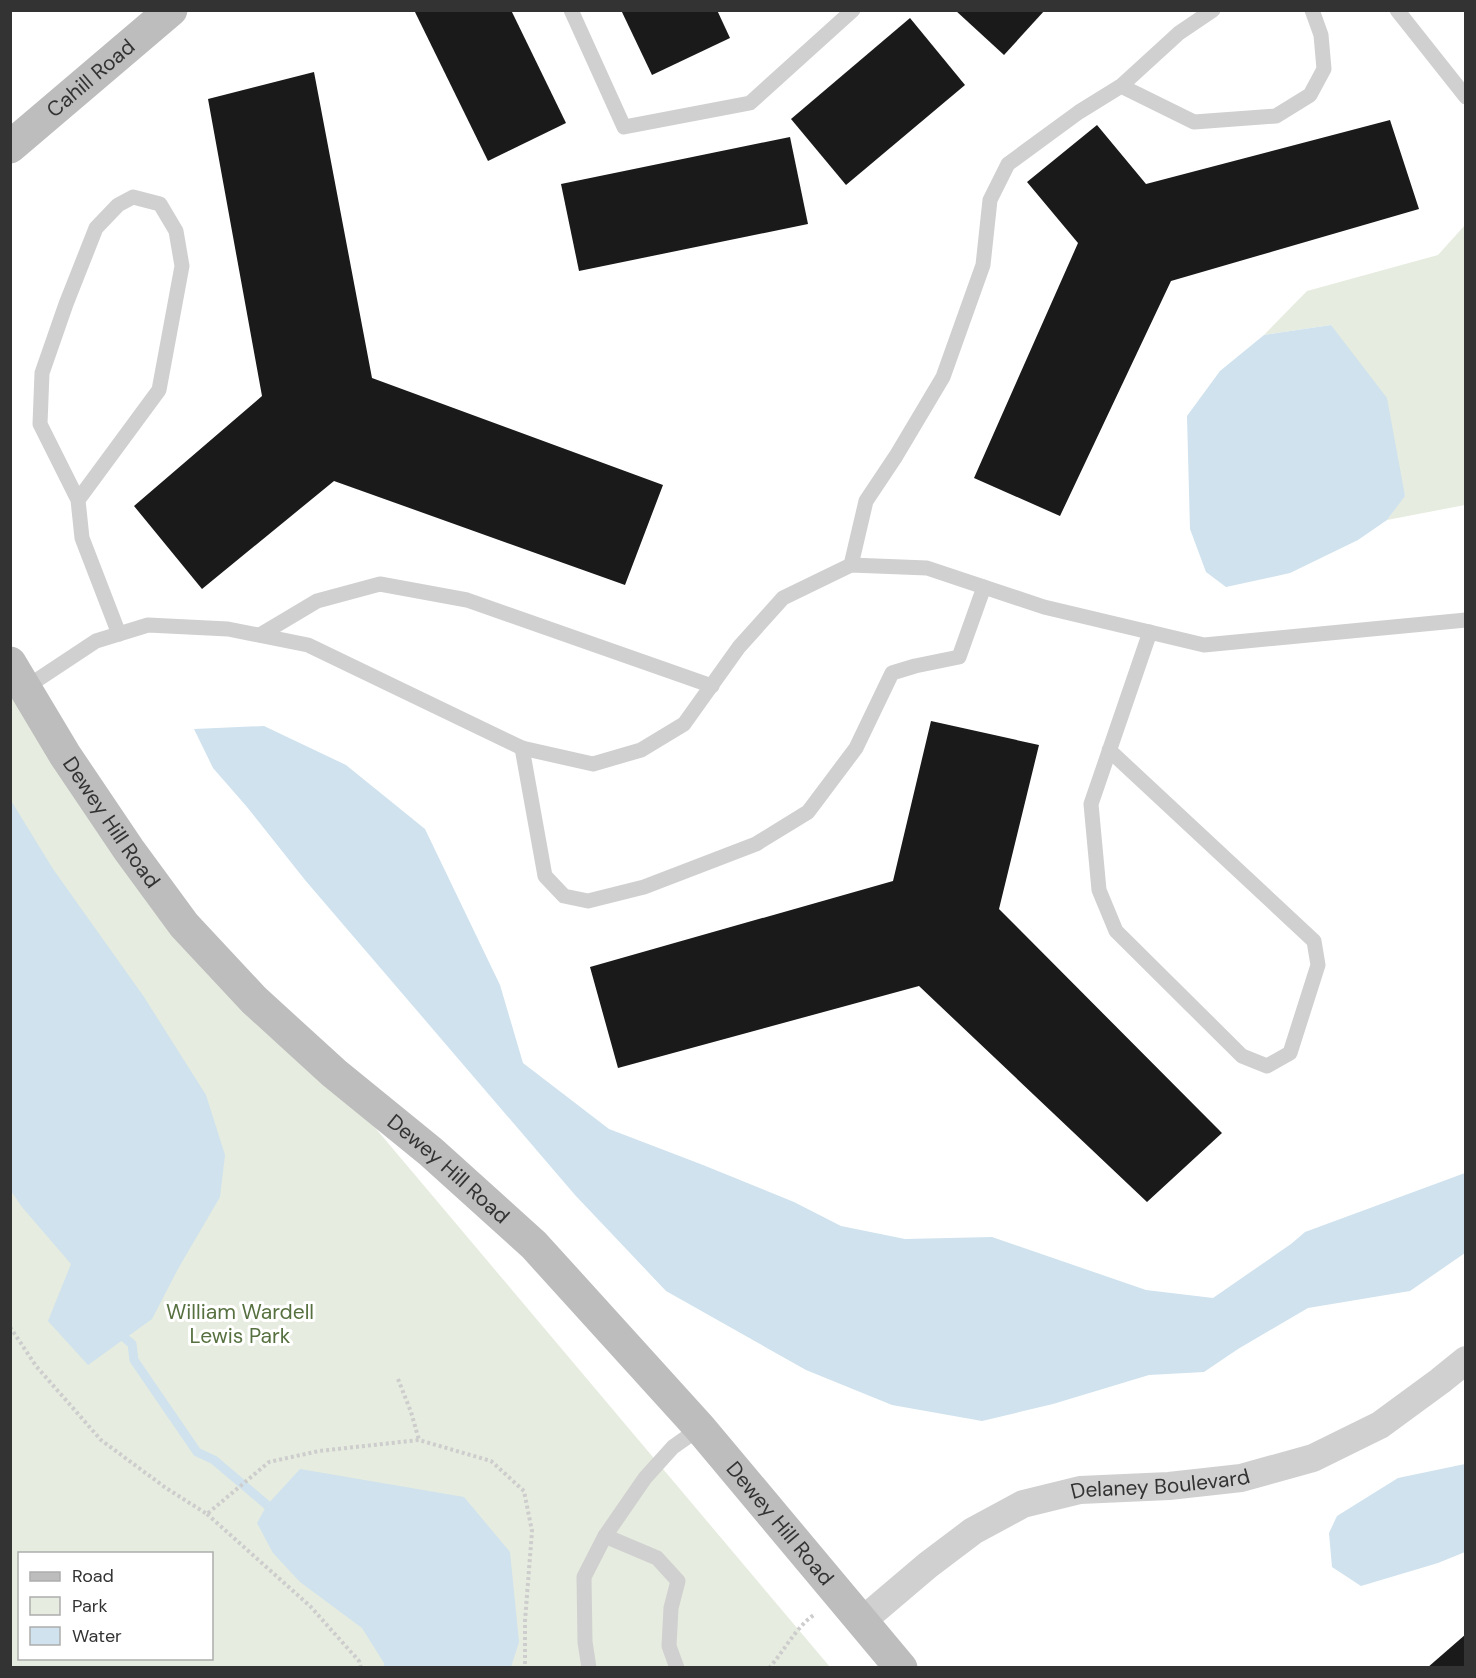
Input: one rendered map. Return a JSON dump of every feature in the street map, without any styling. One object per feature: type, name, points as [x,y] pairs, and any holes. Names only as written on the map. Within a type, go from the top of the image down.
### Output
[{"type":"street","name":"Cahill Road","points":[[10,147],[167,12]]},
{"type":"street","name":"Dewey Hill Road","points":[[18,675],[65,755],[129,850],[184,925],[254,1000],[334,1073],[431,1152],[534,1245],[700,1428],[901,1668]]},
{"type":"street","name":"Delaney Boulevard","points":[[862,1621],[928,1565],[973,1531],[1023,1504],[1080,1490],[1169,1486],[1241,1478],[1313,1458],[1380,1425],[1466,1360]]},
{"type":"lane","points":[[571,10],[624,127],[750,103],[853,10]]},
{"type":"lane","points":[[850,565],[866,501],[943,377],[983,265],[990,200],[1008,164],[1079,112],[1121,86],[1179,33],[1214,10]]},
{"type":"lane","points":[[1121,86],[1194,122],[1276,116],[1310,95],[1324,69],[1321,35],[1312,10]]},
{"type":"lane","points":[[1397,10],[1466,97]]},
{"type":"lane","points":[[78,500],[159,390],[182,266],[176,231],[160,204],[133,197],[118,205],[96,228],[42,373],[40,424],[78,500],[82,537],[119,634]]},
{"type":"lane","points":[[18,675],[96,641],[148,625],[228,629],[308,645],[522,748],[592,764],[641,750],[684,724],[739,647],[783,598],[850,565],[927,568],[1044,608],[1204,645],[1466,620]]},
{"type":"lane","points":[[260,635],[317,601],[380,584],[467,600],[712,686]]},
{"type":"lane","points":[[522,748],[545,876],[564,896],[588,901],[644,887],[756,844],[808,812],[856,748],[892,673],[959,657],[984,587]]},
{"type":"lane","points":[[1109,750],[1314,941],[1318,965],[1290,1053],[1267,1066],[1242,1056],[1116,931],[1100,890],[1091,804],[1109,750],[1150,632]]},
{"type":"lane","points":[[589,1668],[585,1642],[584,1577],[605,1536],[645,1478],[673,1447],[700,1428]]},
{"type":"lane","points":[[605,1536],[657,1558],[678,1581],[670,1608],[669,1646],[677,1668]]},
{"type":"path","points":[[10,1327],[36,1366],[101,1440],[166,1488],[207,1514],[260,1560],[310,1606],[359,1661],[361,1668]]},
{"type":"path","points":[[398,1379],[419,1440]]},
{"type":"path","points":[[207,1514],[269,1462],[319,1451],[419,1440],[490,1461],[524,1491],[532,1531],[525,1621],[525,1668]]},
{"type":"path","points":[[769,1668],[788,1641],[808,1619],[840,1597]]},
{"type":"green space","points":[[1465,225],[1465,505],[1387,520],[1405,495],[1331,325],[1264,335],[1307,291],[1438,255]]},
{"type":"green space","name":"William Wardell Lewis Park","points":[[11,696],[830,1667],[11,1667]]},
{"type":"water","points":[[1331,325],[1387,398],[1405,496],[1387,520],[1358,540],[1290,573],[1226,587],[1206,572],[1190,529],[1187,416],[1220,371],[1264,335]]},
{"type":"water","points":[[264,726],[346,765],[425,829],[500,985],[523,1063],[609,1129],[794,1202],[841,1226],[905,1239],[992,1237],[1146,1290],[1213,1298],[1305,1232],[1465,1173],[1465,1253],[1410,1291],[1308,1308],[1204,1372],[1149,1375],[1053,1404],[982,1421],[892,1405],[806,1370],[666,1291],[575,1195],[305,880],[213,768],[194,729]]},
{"type":"water","points":[[10,799],[53,869],[144,997],[206,1095],[225,1155],[220,1197],[152,1319],[88,1365],[48,1321],[71,1264],[11,1191]]},
{"type":"water","points":[[1465,1464],[1465,1552],[1438,1563],[1361,1586],[1332,1567],[1329,1533],[1337,1516],[1398,1478]]},
{"type":"water","points":[[300,1469],[464,1497],[510,1552],[519,1642],[511,1667],[384,1667],[384,1663],[362,1628],[300,1582],[273,1553],[257,1523],[267,1505]]},
{"type":"building","points":[[414,10],[511,10],[566,123],[488,161]]},
{"type":"building","points":[[621,10],[717,10],[730,38],[652,75]]},
{"type":"building","points":[[955,10],[1045,10],[1004,55]]},
{"type":"building","points":[[910,18],[965,85],[846,185],[791,119]]},
{"type":"building","points":[[314,72],[372,378],[663,485],[625,585],[334,481],[202,589],[134,506],[262,396],[208,99]]},
{"type":"building","points":[[1390,120],[1419,209],[1171,281],[1060,516],[974,478],[1078,243],[1027,182],[1097,125],[1146,184]]},
{"type":"building","points":[[790,137],[808,224],[579,271],[561,184]]},
{"type":"building","points":[[931,721],[1039,745],[999,909],[1222,1133],[1147,1202],[919,986],[618,1068],[590,967],[893,881]]},
{"type":"building","points":[[1466,1634],[1466,1668],[1427,1668]]},
{"type":"waterway","points":[[126,1339],[132,1344],[134,1360],[197,1452],[214,1460],[267,1505]]}]
